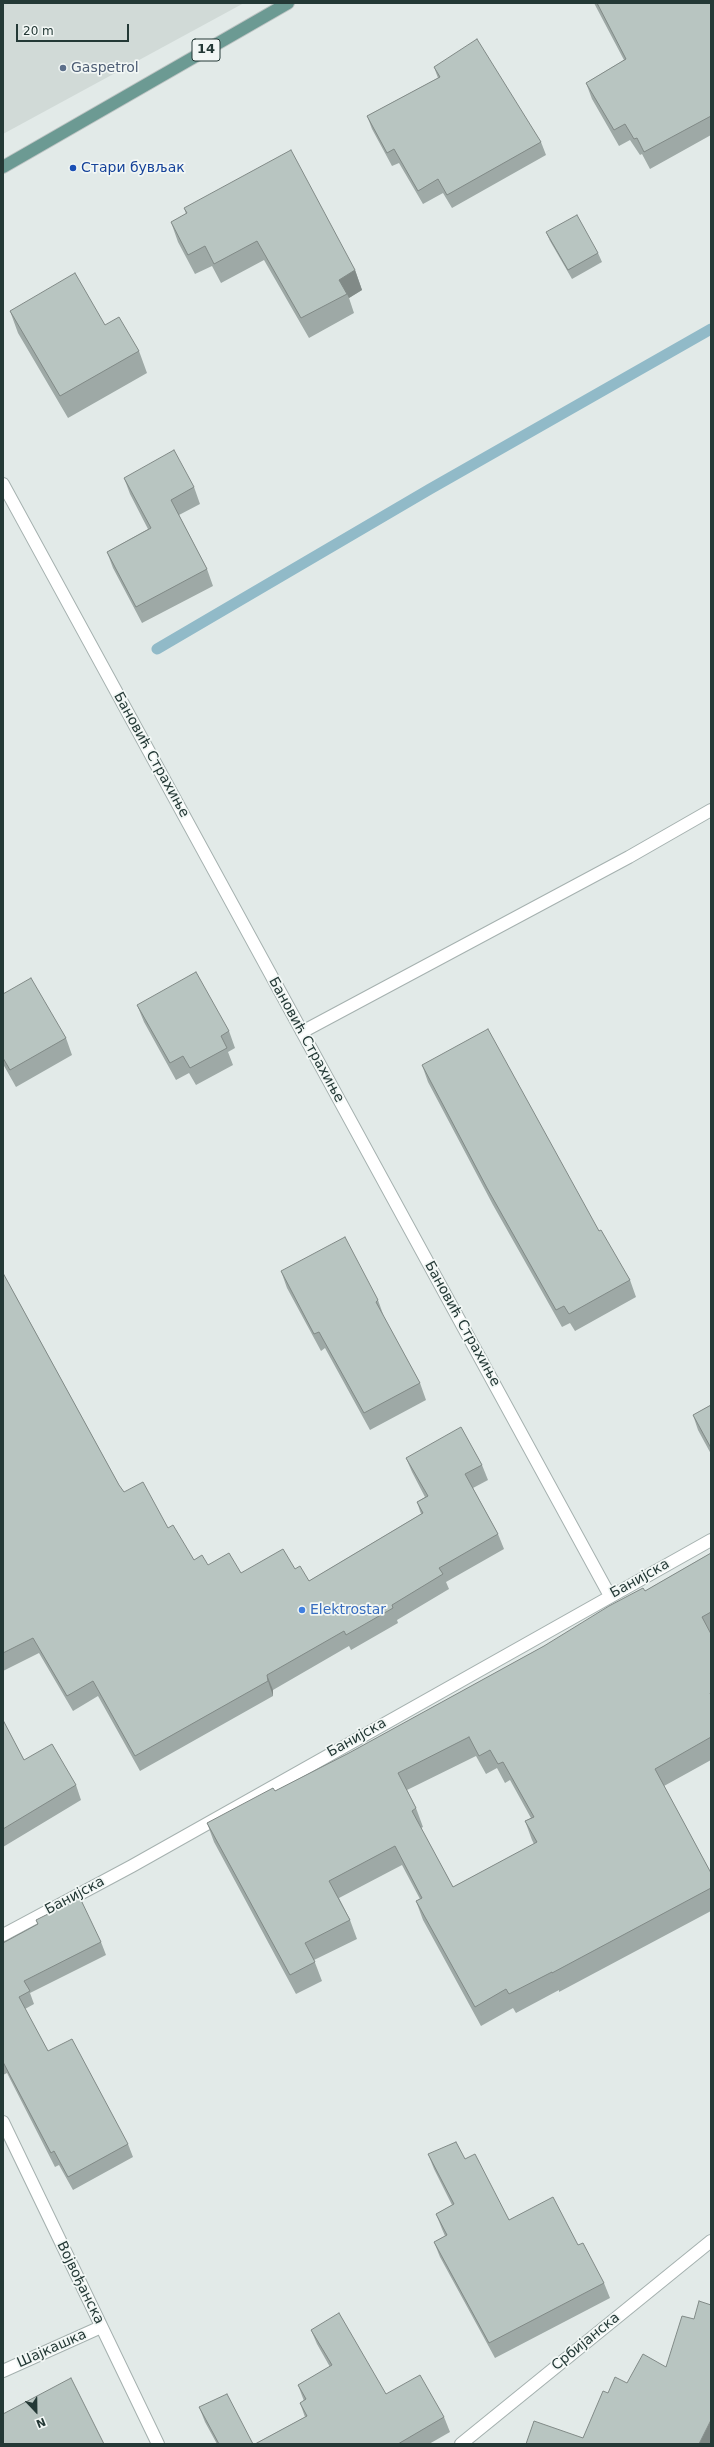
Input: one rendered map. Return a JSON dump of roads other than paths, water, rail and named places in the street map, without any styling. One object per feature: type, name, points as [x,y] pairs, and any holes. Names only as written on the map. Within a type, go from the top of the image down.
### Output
[{"type":"main road","name":"14","points":[[3,167],[288,3]]},
{"type":"street","name":"Бановић Страхиње","points":[[3,484],[610,1596]]},
{"type":"street","points":[[302,1032],[622,861],[711,810]]},
{"type":"street","name":"Банијска","points":[[3,1935],[132,1866],[711,1540]]},
{"type":"street","name":"Војвођанска","points":[[3,2122],[158,2444]]},
{"type":"street","name":"Србијанска","points":[[461,2444],[711,2241]]},
{"type":"street","name":"Шајкашка","points":[[3,2371],[101,2327]]},
{"type":"waterway","points":[[157,649],[430,489],[711,329]]},
{"type":"place","name":"Gaspetrol","points":[[63,68]]},
{"type":"place","name":"Стари бувљак","points":[[73,168]]},
{"type":"place","name":"Elektrostar","points":[[302,1610]]}]
